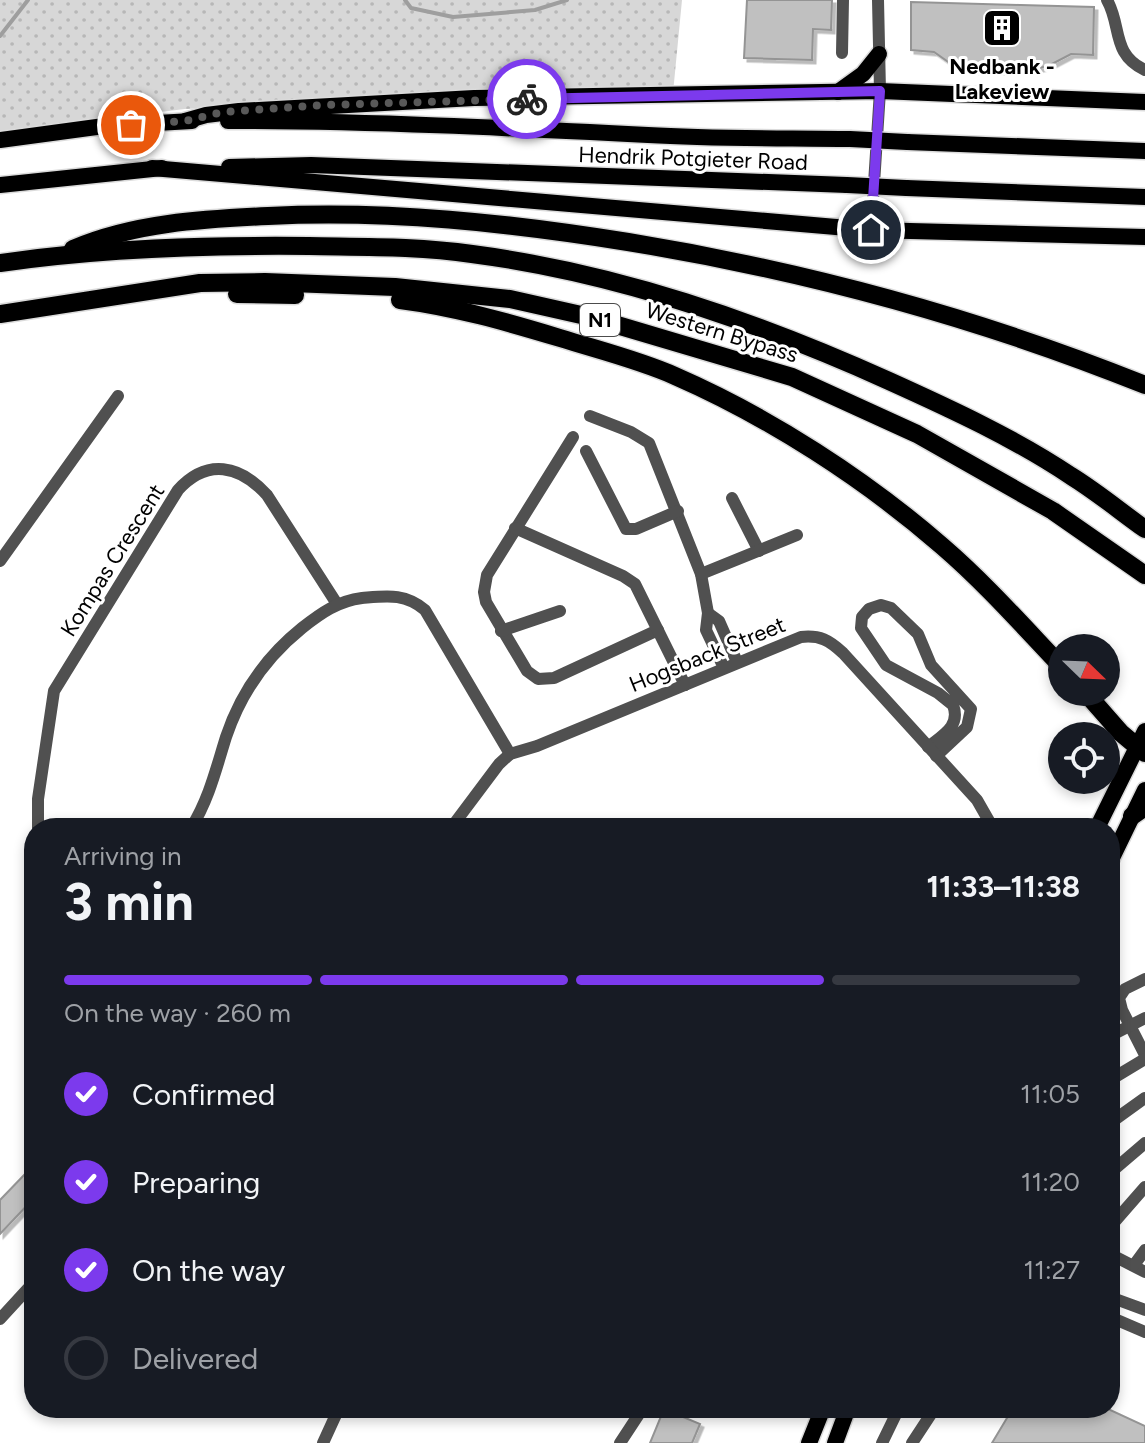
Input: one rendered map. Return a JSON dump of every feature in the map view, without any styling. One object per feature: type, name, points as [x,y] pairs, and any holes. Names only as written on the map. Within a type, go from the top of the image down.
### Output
[{"type":"highway","points":[[59,255],[102,236],[227,218],[362,214],[492,222],[690,253],[849,287],[1016,336],[1145,385]]},
{"type":"highway","name":"Western Bypass","points":[[0,263],[59,255],[170,247],[402,247],[470,253],[609,279],[815,347],[929,399],[1024,447],[1073,477],[1145,529]]},
{"type":"highway","name":"Western Bypass","points":[[0,314],[200,283],[265,282],[395,287],[510,299],[590,317],[792,377],[917,434],[1053,511],[1145,575]]},
{"type":"highway","points":[[62,304],[230,294],[374,296],[479,314],[672,375],[713,394],[804,446],[865,486],[941,545],[1048,652]]},
{"type":"highway","points":[[1097,706],[1121,733],[1142,744]]},
{"type":"main road","points":[[837,92],[863,74],[879,54]]},
{"type":"main road","points":[[185,121],[223,112],[474,98],[880,91],[1145,102]]},
{"type":"main road","name":"Hendrik Potgieter Road","points":[[0,140],[104,126],[185,121],[337,121],[1145,151]]},
{"type":"main road","name":"Hendrik Potgieter Road","points":[[0,185],[152,168],[311,165],[1145,197]]},
{"type":"main road","points":[[152,168],[871,230],[1145,237]]},
{"type":"main road","points":[[1102,818],[1142,744]]},
{"type":"main road","points":[[1120,844],[1138,812],[1145,790]]},
{"type":"main road","points":[[809,1443],[819,1418]]},
{"type":"main road","points":[[835,1443],[844,1418]]},
{"type":"street","points":[[842,53],[843,0]]},
{"type":"street","points":[[871,230],[880,91],[878,0]]},
{"type":"street","points":[[1107,0],[1116,37],[1132,63],[1145,70]]},
{"type":"street","points":[[0,561],[118,396]]},
{"type":"street","points":[[590,416],[631,432],[649,443],[701,574],[708,613],[706,630],[724,668]]},
{"type":"street","points":[[573,437],[487,575],[486,602],[527,671],[531,676],[546,679],[658,630]]},
{"type":"street","points":[[586,451],[626,529],[636,529],[678,511]]},
{"type":"street","name":"Kompas Crescent","points":[[38,818],[54,691],[178,490],[188,479],[212,470],[225,469],[239,471],[253,479],[267,495],[337,604]]},
{"type":"street","points":[[732,498],[759,551]]},
{"type":"street","points":[[515,528],[630,580],[640,590],[685,685]]},
{"type":"street","points":[[701,574],[797,535]]},
{"type":"street","points":[[196,818],[210,792],[239,707],[260,670],[290,638],[337,604],[394,595],[418,604],[434,622],[510,754],[487,777],[458,818]]},
{"type":"street","points":[[881,605],[891,608],[918,634],[931,665],[971,709],[967,727],[932,752],[955,721],[953,705],[938,693],[886,665],[861,628],[862,617],[869,609],[881,605]]},
{"type":"street","points":[[501,631],[560,611]]},
{"type":"street","points":[[708,613],[719,621],[737,662]]},
{"type":"street","name":"Hogsback Street","points":[[510,754],[537,746],[801,637],[825,639],[843,653],[977,800],[987,818]]},
{"type":"street","points":[[1120,997],[1129,986],[1145,979]]},
{"type":"street","points":[[1120,1002],[1145,1057],[1120,1073]]},
{"type":"street","points":[[1120,1030],[1145,1018]]},
{"type":"street","points":[[1120,1116],[1145,1098]]},
{"type":"street","points":[[1120,1164],[1145,1143]]},
{"type":"street","points":[[1120,1216],[1145,1187]]},
{"type":"street","points":[[1120,1259],[1140,1269],[1145,1250]]},
{"type":"street","points":[[0,1319],[24,1293]]},
{"type":"street","points":[[1120,1301],[1145,1310]]},
{"type":"street","points":[[1120,1321],[1145,1332]]},
{"type":"street","points":[[323,1443],[334,1418]]},
{"type":"street","points":[[620,1443],[636,1418]]},
{"type":"street","points":[[882,1443],[894,1418]]},
{"type":"street","points":[[912,1443],[928,1418]]},
{"type":"shaded area","points":[[0,0],[682,0],[673,93],[569,93],[185,109],[0,131]]},
{"type":"building","points":[[747,0],[832,0],[831,30],[813,29],[812,60],[744,58]]},
{"type":"building","name":"Nedbank - Lakeview","points":[[911,2],[1094,7],[1093,55],[1071,54],[1030,71],[979,71],[954,66],[934,52],[911,50]]},
{"type":"building","points":[[24,1175],[24,1209],[0,1234],[0,1200]]},
{"type":"building","points":[[1120,1414],[1145,1426],[1145,1443],[992,1443],[1007,1418],[1120,1418]]},
{"type":"building","points":[[660,1418],[686,1418],[700,1424],[692,1443],[650,1443]]},
{"type":"waterway","points":[[0,36],[28,0]]},
{"type":"waterway","points":[[405,0],[411,8],[453,17],[535,10],[567,0]]},
{"type":"way so far","points":[[131,125],[185,121],[223,112],[325,105],[474,98],[527,99]]},
{"type":"place","name":"Nedbank - Lakeview","points":[[1002,28]]},
{"type":"route","points":[[527,99],[880,91],[871,230]]}]
